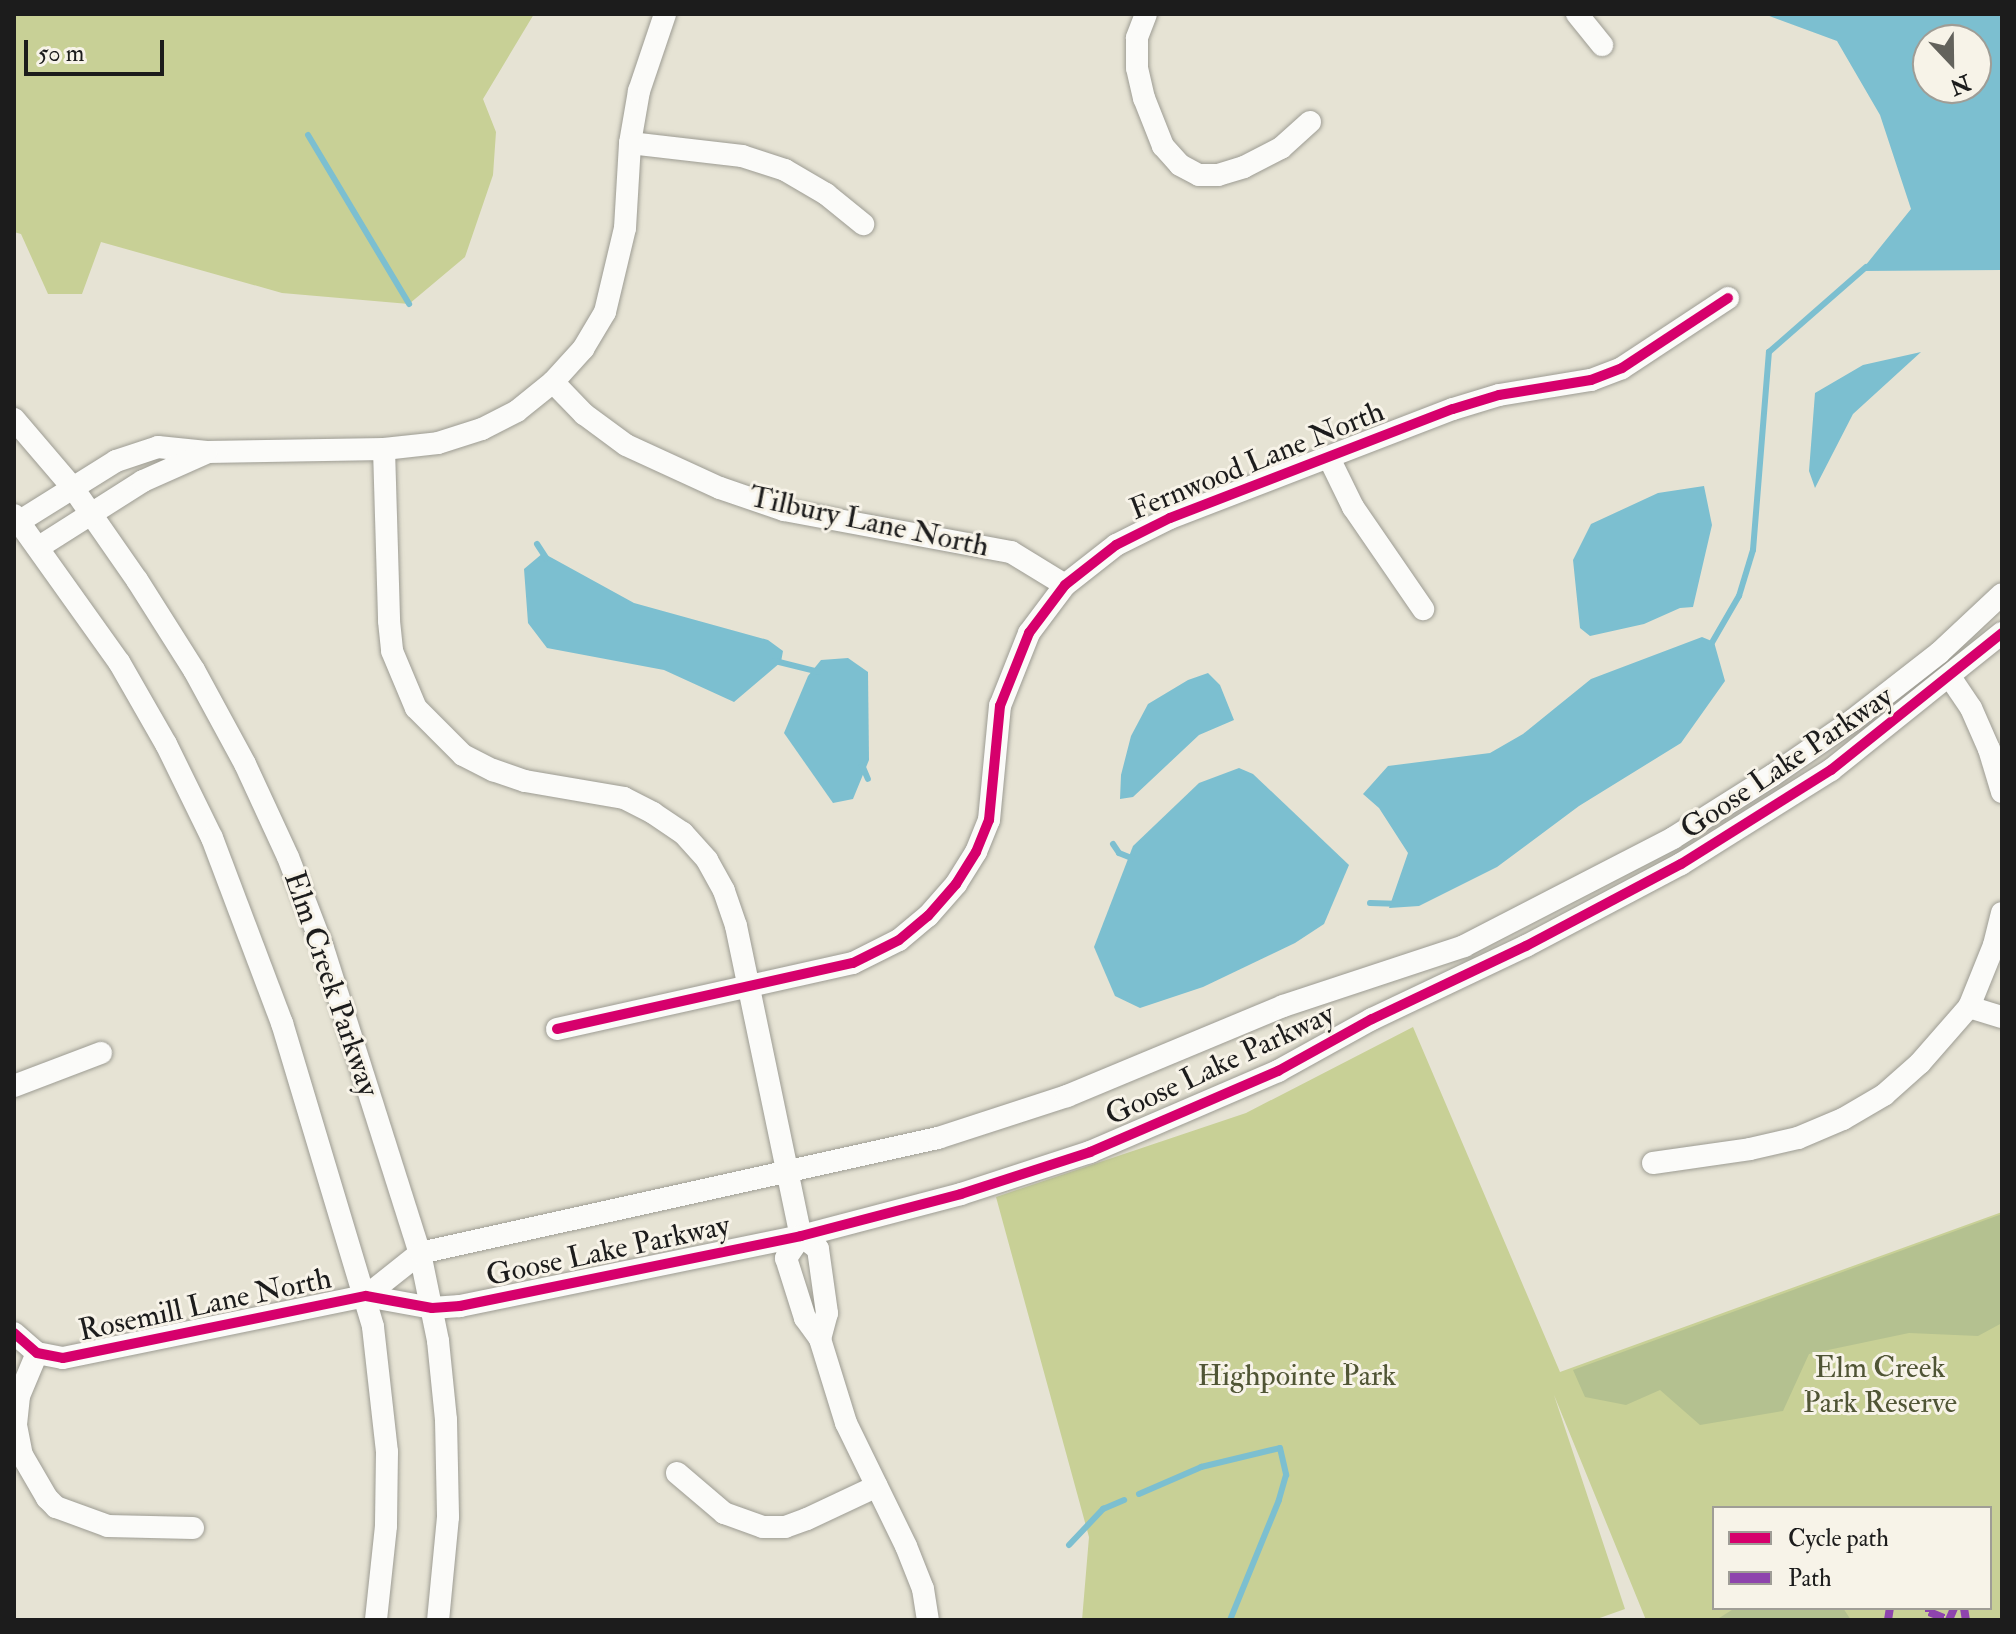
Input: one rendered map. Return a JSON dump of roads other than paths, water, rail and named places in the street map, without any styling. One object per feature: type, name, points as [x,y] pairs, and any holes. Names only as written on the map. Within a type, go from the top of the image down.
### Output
[{"type":"street","points":[[17,518],[116,461],[158,447],[207,452],[384,449],[438,443],[482,429],[517,411],[553,382],[583,349],[605,312],[625,228],[630,143],[639,91],[665,14]]},
{"type":"street","points":[[1146,14],[1137,38],[1137,68],[1163,146],[1180,165],[1199,175],[1218,175],[1244,167],[1281,148],[1310,122]]},
{"type":"street","points":[[1577,14],[1602,45]]},
{"type":"street","points":[[630,143],[699,149],[756,160],[785,170],[826,194],[863,224]]},
{"type":"street","name":"Fernwood Lane North","points":[[557,1029],[749,989],[853,963],[899,940],[928,916],[956,884],[976,852],[989,820],[1000,706],[1012,669],[1029,633],[1065,585],[1084,566],[1145,528],[1476,401],[1591,380],[1622,368],[1728,298]]},
{"type":"street","name":"Tilbury Lane North","points":[[553,382],[584,414],[626,445],[720,488],[784,510],[1011,552],[1065,585]]},
{"type":"street","name":"Elm Creek Parkway","points":[[14,419],[73,488],[194,670],[245,764],[288,857],[323,948],[420,1253],[432,1308],[446,1420],[448,1517],[438,1620]]},
{"type":"street","points":[[384,449],[390,636],[402,682],[416,708],[463,755],[493,770],[525,781],[624,798],[683,833],[707,860],[724,891],[736,926],[801,1236],[818,1249],[827,1313],[820,1339]]},
{"type":"street","points":[[39,547],[143,481],[207,452]]},
{"type":"street","points":[[1329,458],[1353,507],[1423,609]]},
{"type":"street","name":"Elm Creek Parkway","points":[[17,518],[119,662],[166,744],[212,838],[282,1023],[366,1296],[375,1339],[387,1452],[386,1526],[376,1620]]},
{"type":"street","name":"Goose Lake Parkway","points":[[366,1296],[420,1253],[788,1174],[938,1138],[1067,1096],[1283,1006],[1464,946],[1673,838],[1773,775],[1853,720],[1939,653],[2002,594]]},
{"type":"street","name":"Goose Lake Parkway","points":[[366,1296],[432,1308],[460,1306],[801,1236],[961,1194],[1090,1152],[1278,1071],[1372,1019],[1526,946],[1693,857],[1831,770],[2002,633]]},
{"type":"street","points":[[1950,677],[1971,708],[1989,749],[2002,792]]},
{"type":"street","points":[[1653,1163],[1750,1149],[1798,1138],[1843,1119],[1893,1087],[1920,1063],[1969,1007],[1994,945],[2002,913]]},
{"type":"street","points":[[1969,1007],[2002,1017]]},
{"type":"street","points":[[14,1086],[101,1053]]},
{"type":"street","points":[[801,1236],[786,1258],[805,1318],[820,1339],[846,1423],[923,1589],[928,1620]]},
{"type":"street","name":"Rosemill Lane North","points":[[37,1353],[63,1358],[91,1354],[366,1296]]},
{"type":"street","points":[[14,1333],[37,1353],[19,1396],[16,1425],[22,1455],[47,1498],[56,1507],[108,1526],[193,1528]]},
{"type":"street","points":[[677,1473],[724,1513],[763,1527],[785,1527],[877,1486]]},
{"type":"water","points":[[1764,14],[2002,14],[2002,270],[1861,271],[1911,209],[1880,115],[1837,41]]},
{"type":"water","points":[[1921,352],[1853,414],[1815,488],[1809,471],[1815,393],[1863,365]]},
{"type":"water","points":[[1704,486],[1712,525],[1693,607],[1680,608],[1644,624],[1590,636],[1580,628],[1573,560],[1591,524],[1658,493]]},
{"type":"water","points":[[543,553],[634,603],[768,640],[783,651],[781,662],[734,702],[664,670],[547,648],[528,623],[524,569]]},
{"type":"water","points":[[1702,637],[1714,642],[1725,681],[1681,743],[1579,806],[1497,867],[1419,906],[1389,908],[1408,853],[1379,808],[1363,794],[1388,766],[1490,753],[1523,734],[1591,679]]},
{"type":"water","points":[[848,658],[868,672],[869,760],[853,799],[833,803],[784,733],[808,676],[821,660]]},
{"type":"water","points":[[1208,673],[1220,685],[1234,720],[1199,735],[1133,797],[1120,799],[1121,775],[1131,736],[1148,704],[1188,680]]},
{"type":"water","points":[[1239,768],[1253,774],[1349,865],[1324,924],[1295,943],[1203,987],[1140,1008],[1115,996],[1094,947],[1133,846],[1199,783]]},
{"type":"waterway","points":[[308,135],[409,304]]},
{"type":"waterway","points":[[1710,646],[1739,596],[1753,550],[1769,352],[1866,267]]},
{"type":"waterway","points":[[537,544],[546,558]]},
{"type":"waterway","points":[[775,661],[819,672]]},
{"type":"waterway","points":[[862,765],[868,779]]},
{"type":"waterway","points":[[1113,844],[1119,853],[1134,859]]},
{"type":"waterway","points":[[1370,903],[1395,904]]},
{"type":"waterway","points":[[1139,1494],[1201,1467],[1280,1448],[1286,1475],[1279,1500],[1230,1620]]},
{"type":"waterway","points":[[1069,1545],[1103,1509],[1124,1500]]},
{"type":"park label","name":"Highpointe Park","points":[[1297,1376]]},
{"type":"park label","name":"Elm Creek Park Reserve","points":[[1880,1385]]}]
